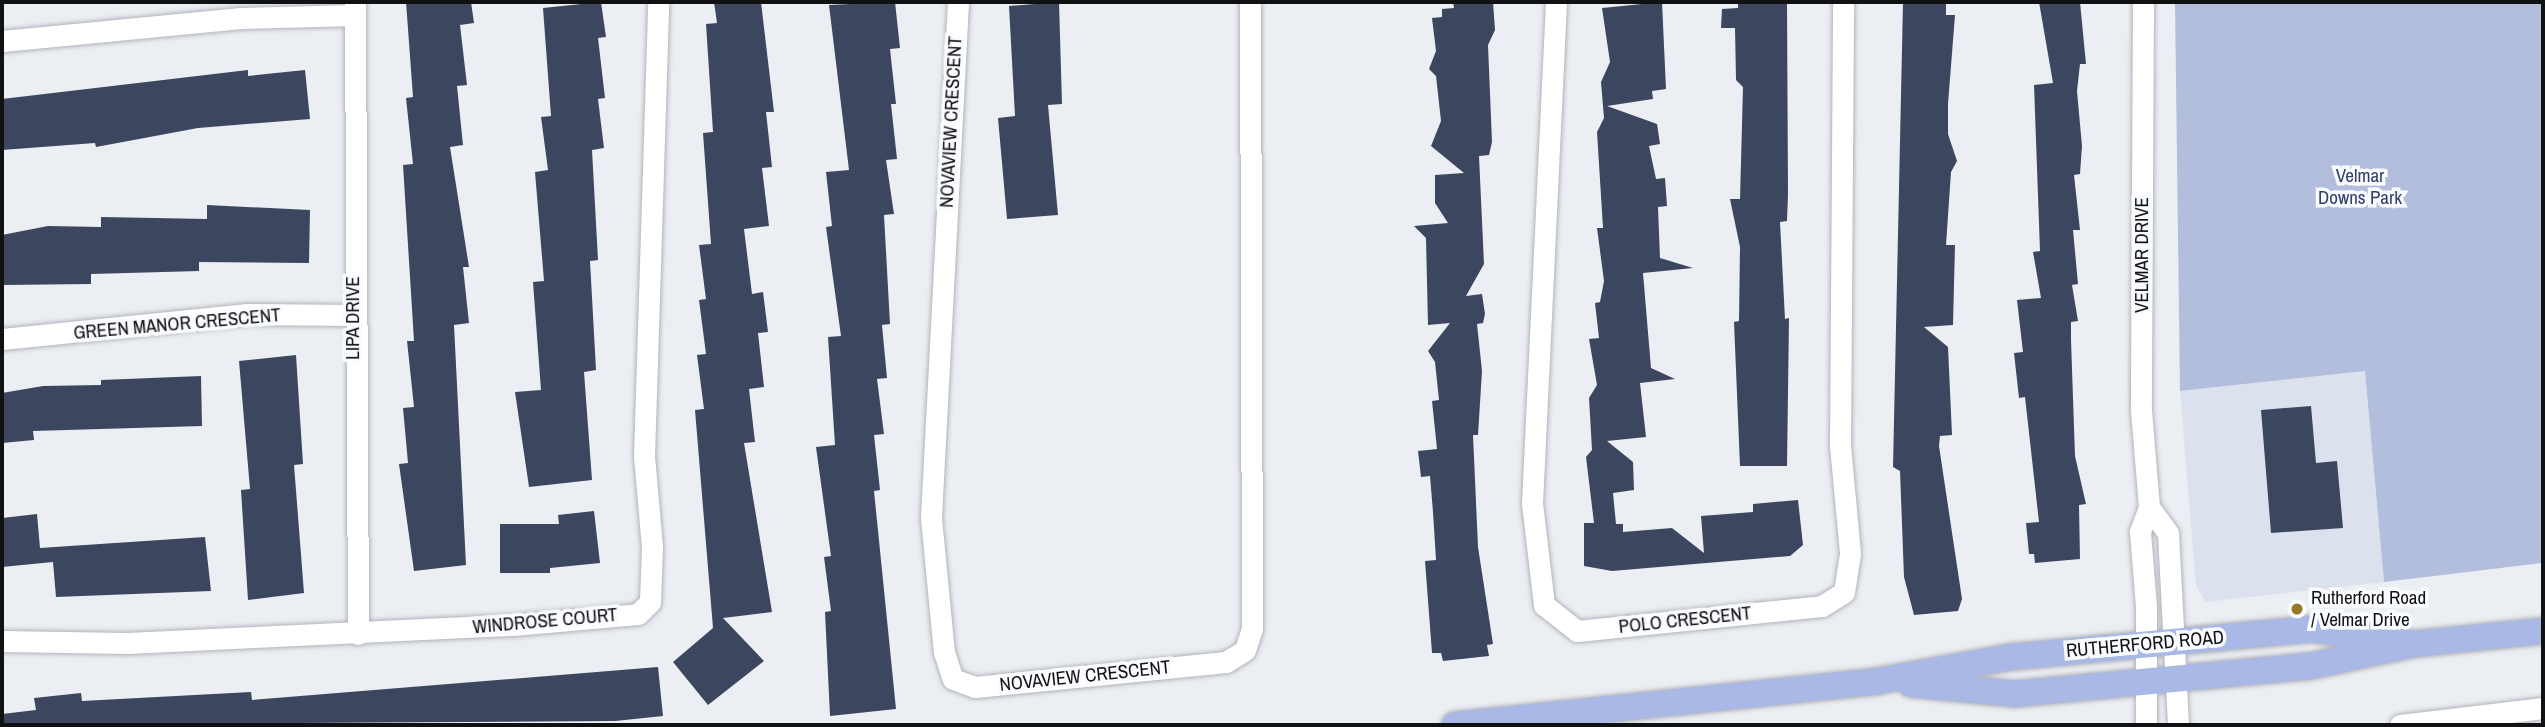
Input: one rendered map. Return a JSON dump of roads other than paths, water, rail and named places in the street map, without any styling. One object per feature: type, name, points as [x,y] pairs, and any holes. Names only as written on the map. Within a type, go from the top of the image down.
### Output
[{"type":"main road","name":"RUTHERFORD ROAD","points":[[1455,725],[1878,681],[2011,657],[2310,629],[2414,644]]},
{"type":"main road","name":"RUTHERFORD ROAD","points":[[1878,681],[2014,694],[2311,666],[2414,644],[2543,631]]},
{"type":"street","name":"WINDROSE COURT","points":[[2,641],[127,643],[358,634],[638,614],[650,602],[652,547],[644,456],[658,2]]},
{"type":"street","name":"NOVAVIEW CRESCENT","points":[[958,2],[931,518],[943,652],[953,679],[975,687],[1226,662],[1245,650],[1252,629],[1251,2]]},
{"type":"street","name":"POLO CRESCENT","points":[[1556,2],[1532,503],[1544,605],[1577,631],[1822,606],[1844,593],[1850,553],[1840,446],[1843,2]]},
{"type":"street","name":"VELMAR DRIVE","points":[[2143,2],[2141,410],[2149,507],[2140,532],[2146,645],[2146,725]]},
{"type":"street","name":"LIPA DRIVE","points":[[355,9],[353,315],[358,634]]},
{"type":"street","points":[[2,41],[355,9]]},
{"type":"street","name":"GREEN MANOR CRESCENT","points":[[2,339],[248,314],[353,315]]},
{"type":"street","name":"VELMAR DRIVE","points":[[2149,507],[2168,533],[2176,642],[2178,725]]},
{"type":"street","points":[[2400,725],[2543,708]]},
{"type":"place","name":"Rutherford Road / Velmar Drive","points":[[2297,609]]},
{"type":"park label","name":"Velmar Downs Park","points":[[2360,187]]}]
